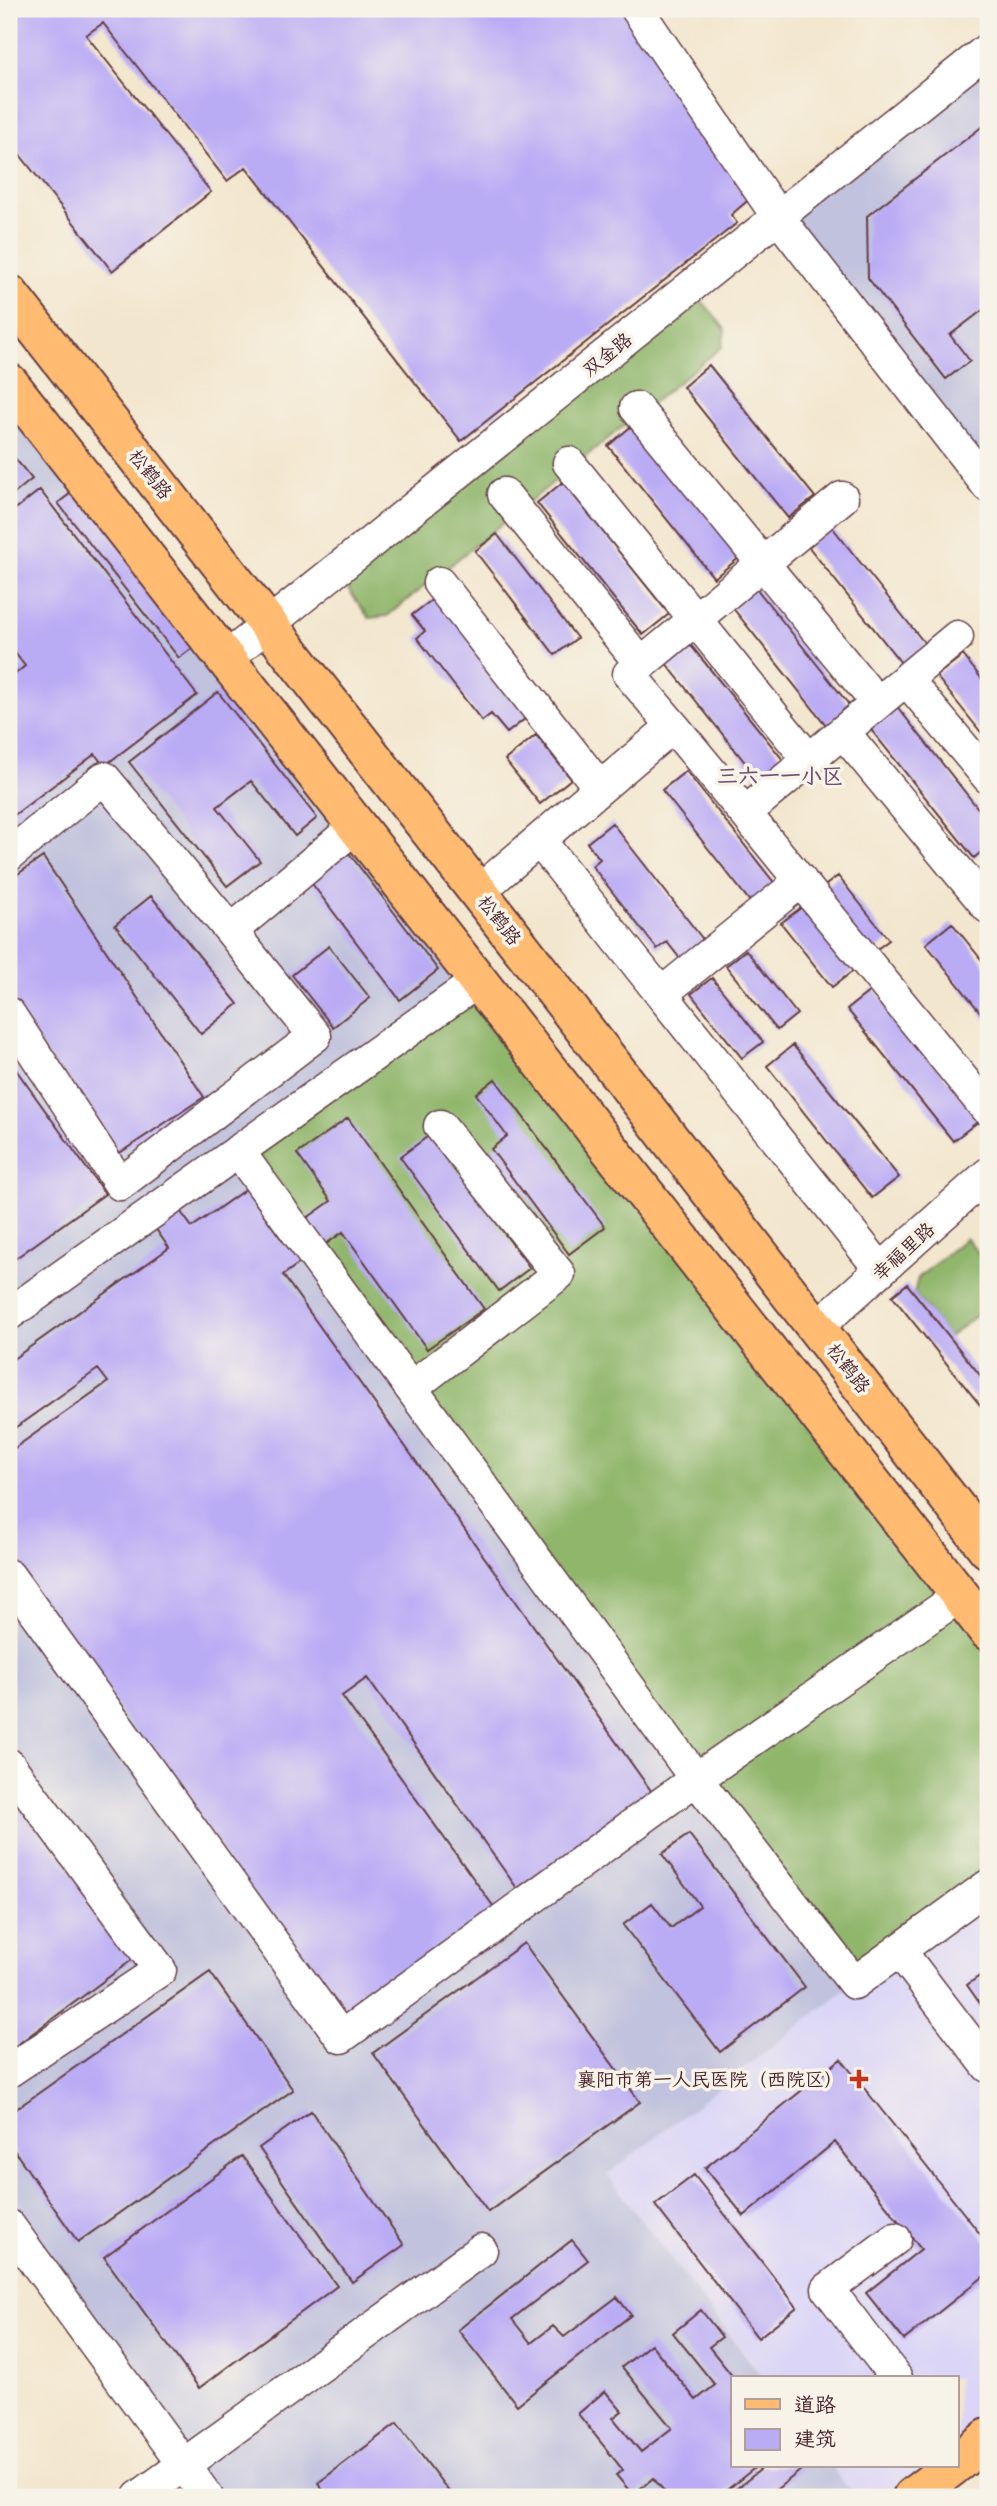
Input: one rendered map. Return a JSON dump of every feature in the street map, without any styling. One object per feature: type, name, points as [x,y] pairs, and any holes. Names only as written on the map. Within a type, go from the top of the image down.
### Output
[{"type":"main road","name":"松鹤路","points":[[9,294],[988,1549]]},
{"type":"main road","points":[[10,387],[988,1631]]},
{"type":"main road","points":[[958,2460],[988,2438]]},
{"type":"main road","points":[[912,2497],[948,2468]]},
{"type":"street","points":[[648,13],[778,217],[978,452],[988,486]]},
{"type":"street","name":"双金路","points":[[225,659],[988,49]]},
{"type":"street","points":[[636,408],[877,703]]},
{"type":"street","points":[[569,463],[809,760]]},
{"type":"street","points":[[504,494],[641,664]]},
{"type":"street","points":[[842,498],[629,674],[986,1108]]},
{"type":"street","points":[[439,583],[600,788]]},
{"type":"street","points":[[745,813],[957,636]]},
{"type":"street","points":[[906,679],[988,777]]},
{"type":"street","points":[[478,892],[673,726]]},
{"type":"street","points":[[843,732],[988,907]]},
{"type":"street","points":[[9,855],[104,778],[232,931],[315,1036],[120,1184],[9,1014]]},
{"type":"street","points":[[232,931],[356,825]]},
{"type":"street","points":[[539,840],[881,1270]]},
{"type":"street","points":[[661,994],[800,881]]},
{"type":"street","points":[[9,1314],[478,981]]},
{"type":"street","points":[[411,1388],[559,1274],[440,1126]]},
{"type":"street","points":[[238,1151],[696,1779],[854,1983],[988,1886]]},
{"type":"street","name":"幸福里路","points":[[817,1327],[988,1174]]},
{"type":"street","points":[[9,1576],[341,2038],[696,1779],[961,1595]]},
{"type":"street","points":[[9,1765],[160,1970],[9,2071]]},
{"type":"street","points":[[899,1950],[988,2066]]},
{"type":"street","points":[[9,2226],[207,2497]]},
{"type":"street","points":[[893,2376],[828,2289],[895,2239]]},
{"type":"street","points":[[139,2497],[481,2250]]},
{"type":"shaded area","points":[[988,49],[988,486],[778,217]]},
{"type":"shaded area","points":[[9,383],[961,1595],[854,1983],[607,2175],[761,2376],[731,2376],[731,2468],[833,2468],[855,2497],[207,2497],[9,2226]]},
{"type":"shaded area","name":"襄阳市第一人民医院（西院区）","points":[[988,1886],[988,2438],[958,2462],[958,2376],[762,2376],[607,2175],[854,1983]]},
{"type":"shaded area","points":[[833,2468],[950,2468],[912,2497],[855,2497]]},
{"type":"green space","points":[[690,298],[704,303],[725,329],[722,347],[387,616],[369,618],[348,589],[358,570]]},
{"type":"green space","points":[[478,981],[988,1631],[988,1886],[854,1983],[238,1151]]},
{"type":"green space","points":[[966,1238],[988,1265],[988,1306],[949,1337],[914,1293],[918,1278]]},
{"type":"building","points":[[9,9],[629,9],[754,195],[731,215],[737,223],[461,441],[246,167],[227,181],[103,23],[86,35],[211,192],[112,271],[9,141]]},
{"type":"building","points":[[988,122],[988,306],[950,335],[970,361],[946,379],[868,278],[867,216]]},
{"type":"building","points":[[709,365],[815,497],[788,518],[683,387]]},
{"type":"building","points":[[634,424],[740,557],[714,578],[608,446]]},
{"type":"building","points":[[9,451],[32,479],[9,498]]},
{"type":"building","points":[[563,482],[669,614],[643,635],[537,503]]},
{"type":"building","points":[[79,487],[199,643],[179,658],[58,503]]},
{"type":"building","points":[[40,490],[197,695],[104,766],[95,754],[9,819],[9,679],[25,666],[9,645],[9,514]]},
{"type":"building","points":[[832,527],[926,645],[902,664],[808,546]]},
{"type":"building","points":[[497,534],[577,638],[555,655],[475,551]]},
{"type":"building","points":[[756,588],[850,706],[826,725],[732,607]]},
{"type":"building","points":[[437,596],[531,714],[507,733],[491,714],[482,721],[417,638],[425,631],[412,615]]},
{"type":"building","points":[[689,643],[784,761],[759,780],[665,662]]},
{"type":"building","points":[[963,655],[988,687],[988,741],[936,676]]},
{"type":"building","points":[[218,692],[317,818],[295,836],[251,781],[217,807],[260,861],[227,886],[129,762]]},
{"type":"building","points":[[895,704],[988,821],[988,846],[974,858],[868,726]]},
{"type":"building","points":[[536,735],[571,779],[540,804],[505,760]]},
{"type":"building","points":[[686,771],[780,890],[756,909],[662,790]]},
{"type":"building","points":[[612,823],[705,942],[682,961],[667,942],[657,949],[592,866],[600,859],[587,843]]},
{"type":"building","points":[[348,852],[438,970],[400,1000],[310,881]]},
{"type":"building","points":[[43,857],[204,1097],[115,1156],[9,998],[9,880]]},
{"type":"building","points":[[838,876],[889,940],[869,955],[818,891]]},
{"type":"building","points":[[151,896],[238,1004],[201,1034],[115,925]]},
{"type":"building","points":[[802,907],[853,971],[832,987],[781,923]]},
{"type":"building","points":[[952,923],[988,968],[988,1022],[926,944]]},
{"type":"building","points":[[329,946],[370,998],[333,1027],[292,975]]},
{"type":"building","points":[[746,950],[797,1014],[777,1030],[726,966]]},
{"type":"building","points":[[712,978],[763,1042],[742,1058],[691,994]]},
{"type":"building","points":[[874,988],[980,1120],[953,1141],[847,1009]]},
{"type":"building","points":[[793,1045],[899,1177],[872,1198],[767,1066]]},
{"type":"building","points":[[9,1060],[105,1194],[9,1263]]},
{"type":"building","points":[[495,1079],[605,1227],[569,1254],[491,1149],[507,1136],[476,1094]]},
{"type":"building","points":[[348,1118],[484,1309],[427,1349],[343,1232],[283,1275],[654,1795],[519,1891],[367,1678],[342,1696],[496,1910],[342,2020],[9,1554],[9,1452],[108,1382],[98,1369],[9,1432],[9,1362],[169,1248],[153,1225],[178,1208],[192,1227],[246,1189],[280,1237],[331,1201],[297,1154]]},
{"type":"building","points":[[431,1134],[530,1268],[499,1291],[400,1157]]},
{"type":"building","points":[[907,1284],[988,1385],[988,1415],[892,1296]]},
{"type":"building","points":[[9,1790],[133,1959],[9,2051]]},
{"type":"building","points":[[689,1834],[805,1987],[720,2052],[623,1925],[652,1903],[671,1928],[700,1906],[662,1854]]},
{"type":"building","points":[[524,1943],[640,2102],[488,2212],[373,2053]]},
{"type":"building","points":[[988,1970],[988,2015],[967,1985]]},
{"type":"building","points":[[210,1972],[293,2090],[78,2242],[9,2143],[9,2114]]},
{"type":"building","points":[[841,2059],[988,2244],[988,2273],[904,2340],[866,2293],[921,2249],[835,2142],[744,2216],[705,2168]]},
{"type":"building","points":[[311,2111],[404,2245],[352,2282],[259,2148]]},
{"type":"building","points":[[242,2156],[337,2286],[199,2388],[104,2257]]},
{"type":"building","points":[[694,2175],[797,2307],[758,2338],[655,2205]]},
{"type":"building","points":[[572,2240],[588,2260],[512,2319],[531,2343],[553,2326],[564,2337],[617,2297],[631,2315],[517,2405],[458,2330]]},
{"type":"building","points":[[701,2310],[722,2337],[709,2347],[732,2376],[731,2468],[754,2468],[718,2497],[669,2497],[653,2478],[633,2495],[616,2475],[623,2470],[578,2414],[605,2391],[622,2411],[613,2418],[641,2452],[672,2428],[622,2367],[651,2344],[696,2400],[715,2385],[673,2333]]},
{"type":"building","points":[[397,2423],[453,2497],[329,2497],[318,2483]]},
{"type":"building","points":[[762,2468],[803,2468],[767,2497],[726,2497]]},
{"type":"place","name":"襄阳市第一人民医院（西院区）","points":[[859,2079]]},
{"type":"district","name":"三六一一小区","points":[[780,776]]}]
